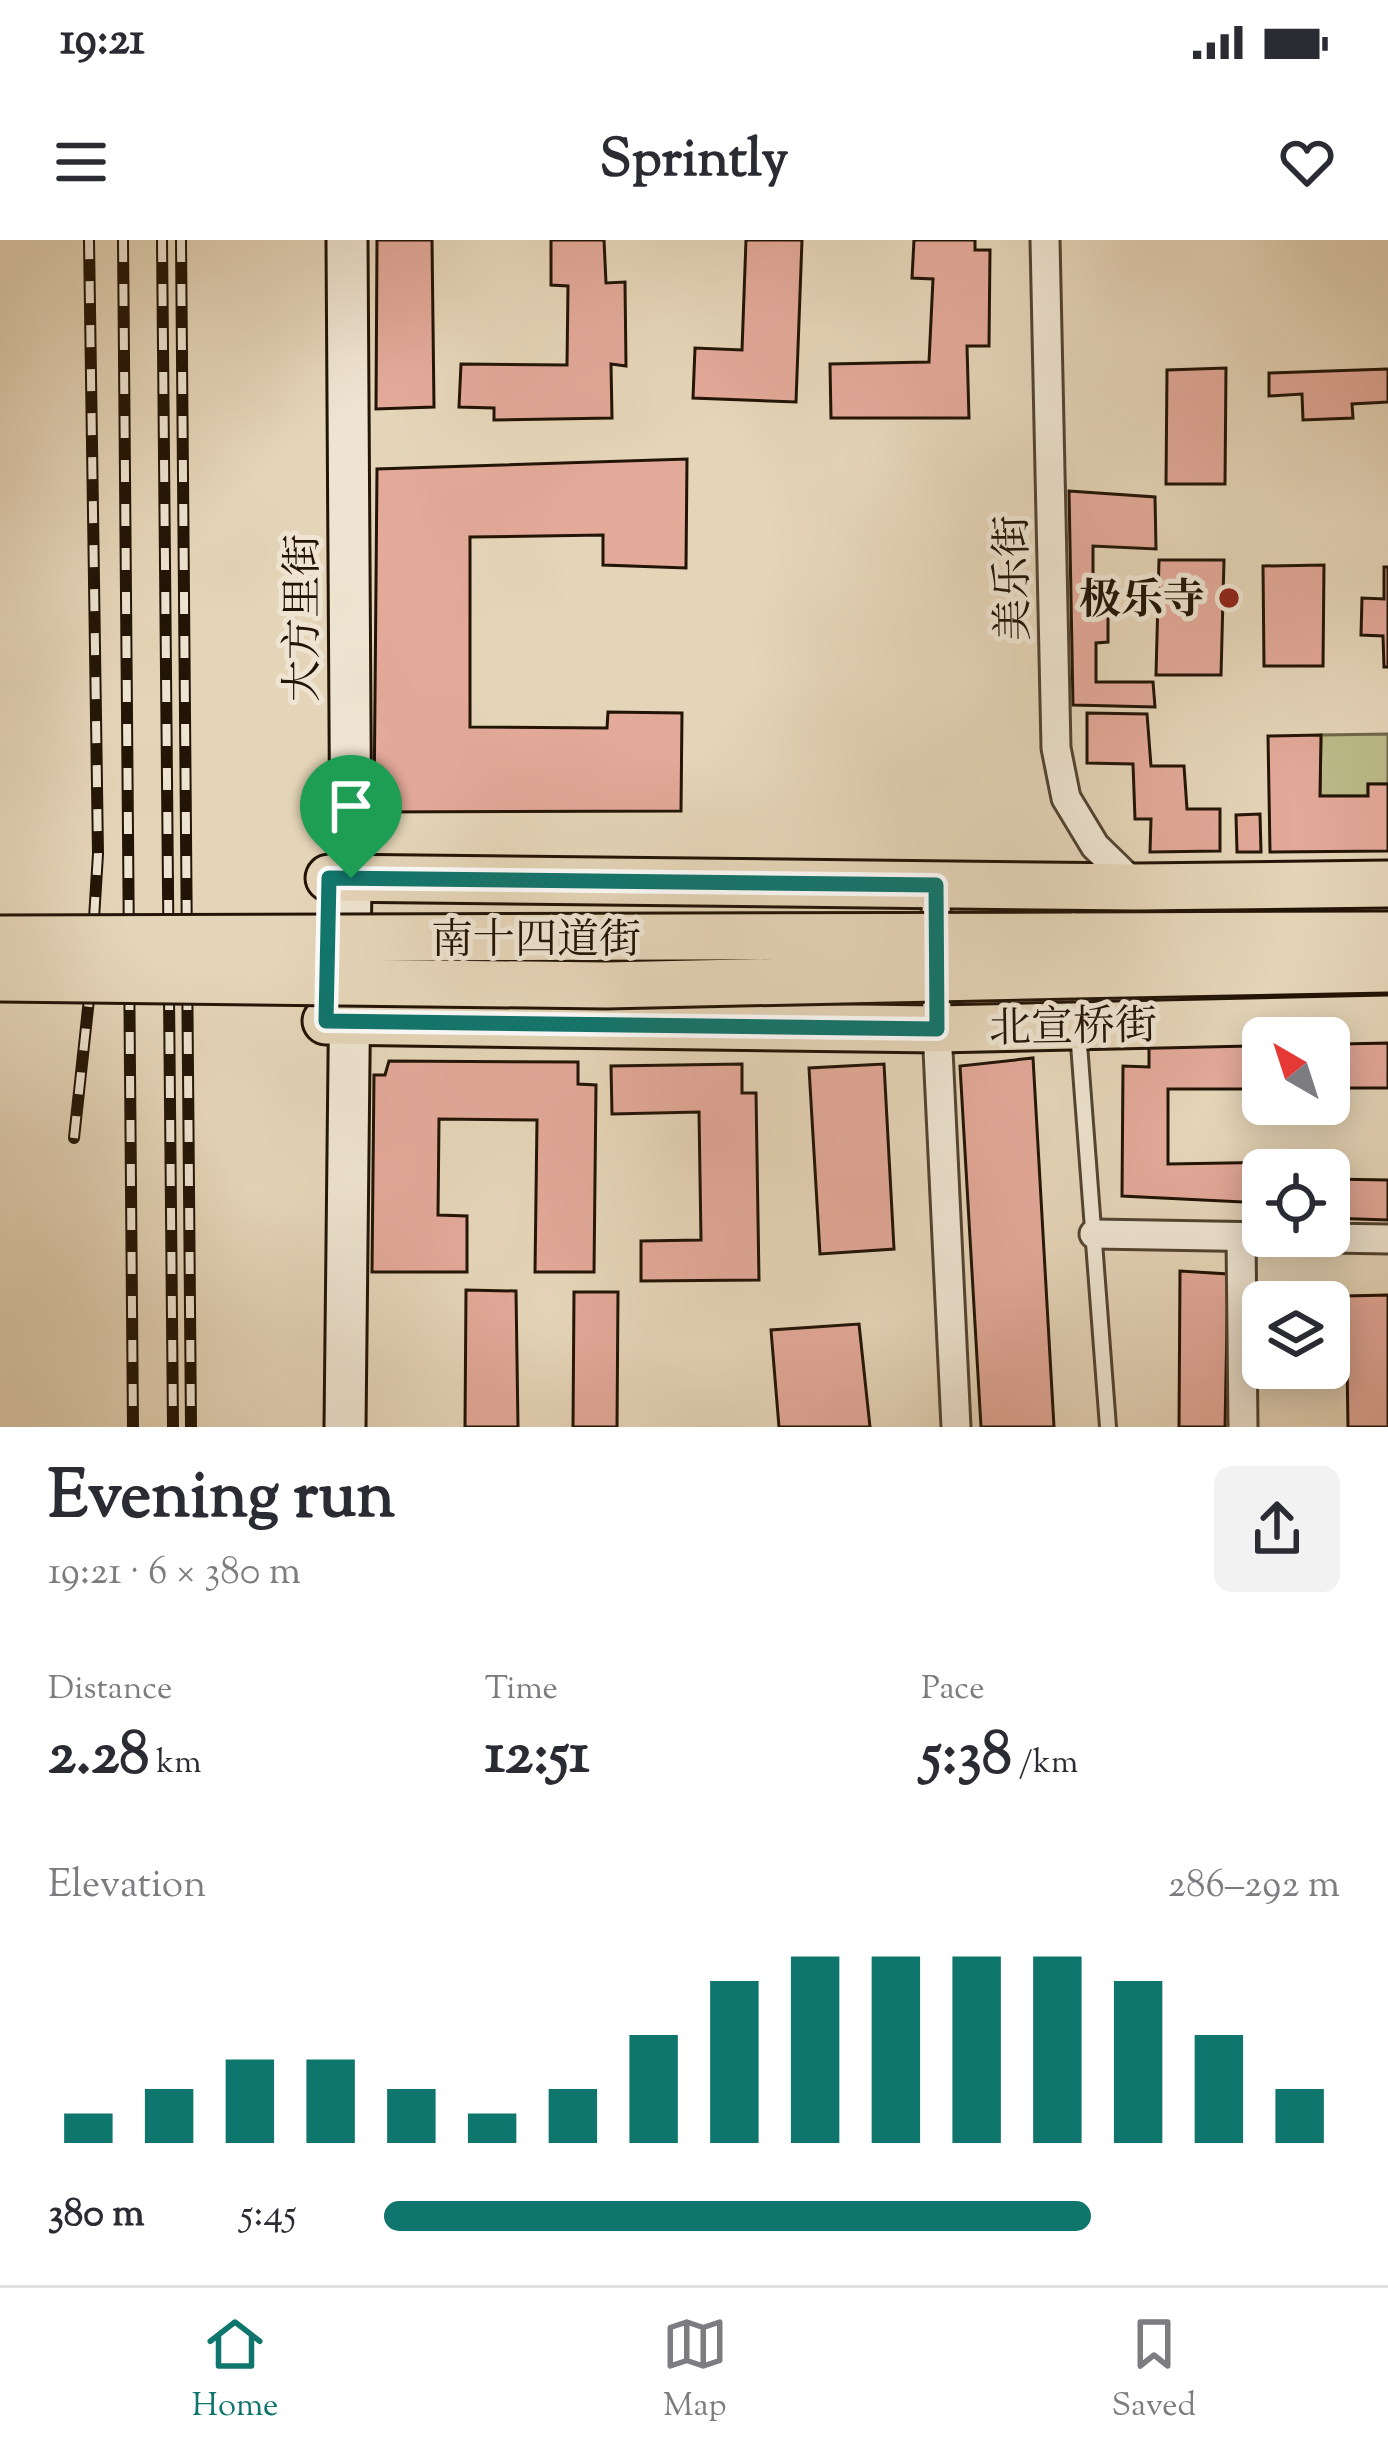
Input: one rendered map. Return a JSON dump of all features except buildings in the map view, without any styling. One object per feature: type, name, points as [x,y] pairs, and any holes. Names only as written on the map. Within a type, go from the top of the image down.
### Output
[{"type":"main road","name":"大方里街","points":[[327,240],[340,878]]},
{"type":"main road","name":"大方里街","points":[[325,1427],[340,878],[347,240]]},
{"type":"main road","points":[[340,878],[1137,887],[1388,884]]},
{"type":"main road","name":"北宣桥街","points":[[1073,956],[1388,934]]},
{"type":"main road","name":"南十四道街","points":[[0,939],[1073,956]]},
{"type":"main road","points":[[0,978],[606,985],[1073,956]]},
{"type":"main road","name":"北宣桥街","points":[[1073,956],[1388,969]]},
{"type":"main road","name":"北宣桥街","points":[[337,1021],[937,1029],[1388,1019]]},
{"type":"main road","name":"大方里街","points":[[337,1021],[345,1427]]},
{"type":"street","name":"美乐街","points":[[1045,240],[1056,748],[1066,798],[1095,846],[1137,887]]},
{"type":"street","points":[[936,885],[937,1029],[956,1427]]},
{"type":"street","points":[[1094,1234],[1388,1239]]},
{"type":"street","points":[[1241,1237],[1244,1427]]},
{"type":"lane","points":[[1078,1024],[1108,1427]]},
{"type":"shaded area","points":[[1388,734],[1388,784],[1368,784],[1368,796],[1320,796],[1321,735]]},
{"type":"railway","points":[[74,1138],[98,854],[89,240]]},
{"type":"railway","points":[[123,240],[133,1427]]},
{"type":"railway","points":[[162,240],[173,1427]]},
{"type":"railway","points":[[181,240],[191,1427]]},
{"type":"place","name":"极乐寺","points":[[1229,598]]},
{"type":"route","points":[[329,878],[351,878],[936,885],[937,1029],[326,1021],[329,878]]}]
